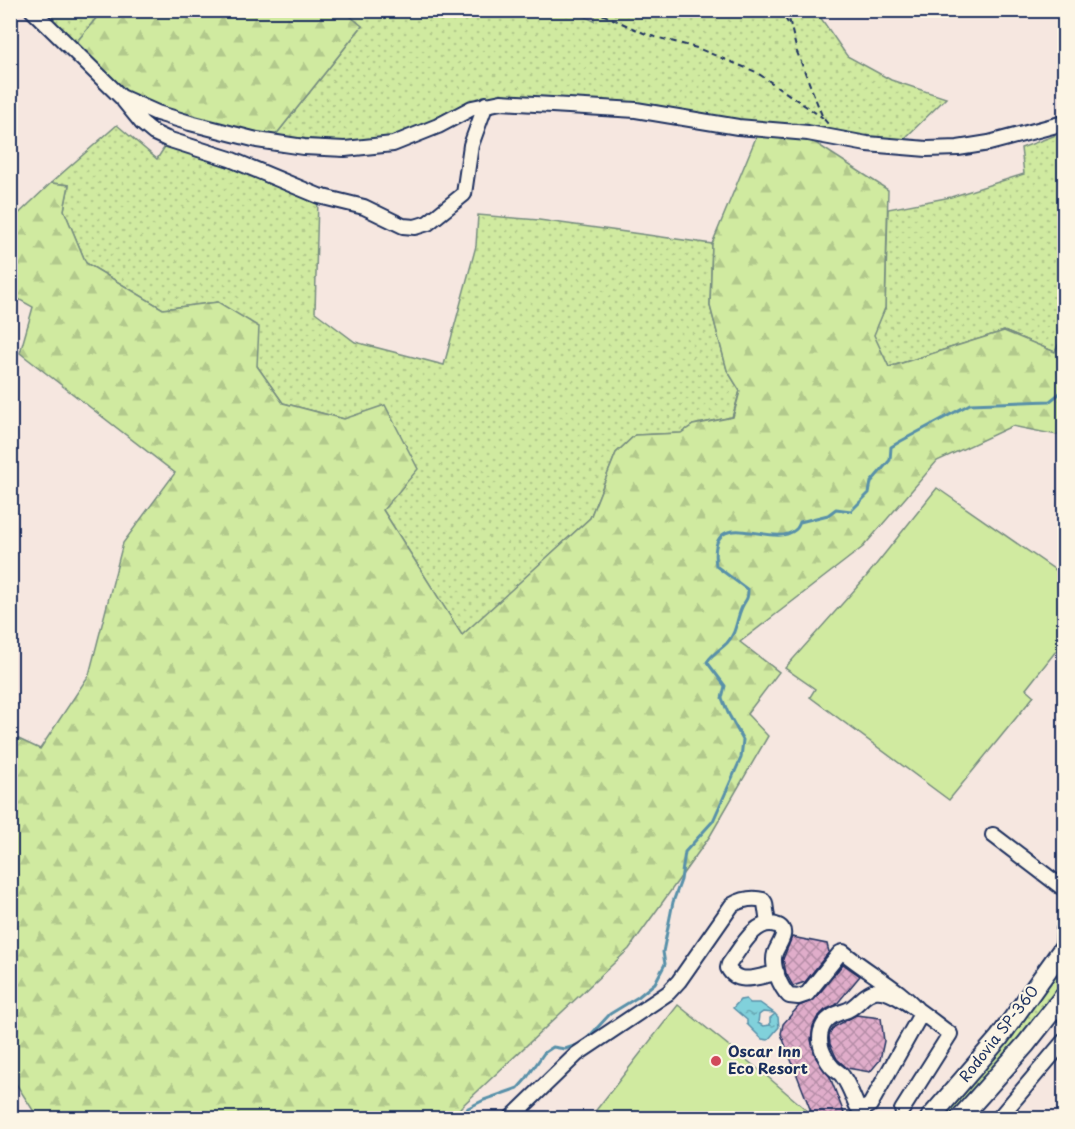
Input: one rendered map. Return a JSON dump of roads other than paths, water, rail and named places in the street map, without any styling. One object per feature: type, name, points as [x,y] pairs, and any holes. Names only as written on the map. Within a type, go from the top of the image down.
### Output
[{"type":"main road","name":"Rodovia SP-360","points":[[930,1119],[999,1038],[1064,948]]},
{"type":"main road","name":"Rodovia SP-360","points":[[960,1119],[1065,996]]},
{"type":"street","points":[[32,10],[121,97],[142,123],[154,133],[230,159],[319,196],[364,207],[403,226],[415,227],[428,223],[464,194],[471,145],[486,104]]},
{"type":"street","points":[[121,97],[157,113],[257,140],[304,147],[345,149],[384,146],[403,141],[472,108],[501,102],[636,110],[738,127],[808,133],[900,147],[958,148],[989,143],[1065,123]]},
{"type":"street","points":[[993,835],[1065,889]]},
{"type":"street","points":[[511,1119],[577,1054],[668,993],[679,981],[732,905],[739,901],[757,898],[763,900],[768,924]]},
{"type":"street","points":[[777,973],[744,979],[738,978],[728,968],[760,926],[768,924],[780,926],[782,930],[783,935],[775,954],[777,973],[786,993],[795,997],[807,994],[843,952],[912,1002],[921,1014]]},
{"type":"street","points":[[1064,948],[1065,930]]},
{"type":"street","points":[[902,1110],[950,1034],[890,992],[876,991],[867,994],[852,1009],[830,1017],[823,1025],[820,1039],[830,1066],[843,1077],[861,1114],[870,1105],[921,1014]]},
{"type":"street","points":[[999,1119],[1065,1041]]},
{"type":"water","points":[[746,999],[750,1003],[760,1003],[774,1013],[763,1012],[759,1015],[758,1023],[763,1026],[770,1025],[770,1018],[775,1014],[778,1017],[779,1027],[768,1040],[762,1039],[747,1024],[747,1020],[733,1008],[740,1000]]},
{"type":"waterway","points":[[463,1118],[468,1108],[518,1088],[544,1053],[553,1047],[565,1049],[583,1043],[610,1014],[638,997],[655,983],[665,964],[663,952],[673,902],[681,880],[685,852],[713,821],[741,758],[743,740],[722,698],[725,686],[707,662],[730,639],[748,596],[748,590],[716,566],[716,547],[721,536],[731,531],[785,535],[796,529],[800,522],[828,515],[836,509],[851,511],[869,493],[871,482],[890,460],[891,447],[901,441],[970,404],[1050,401],[1064,390]]},
{"type":"place","name":"Oscar Inn Eco Resort","points":[[716,1061]]}]
